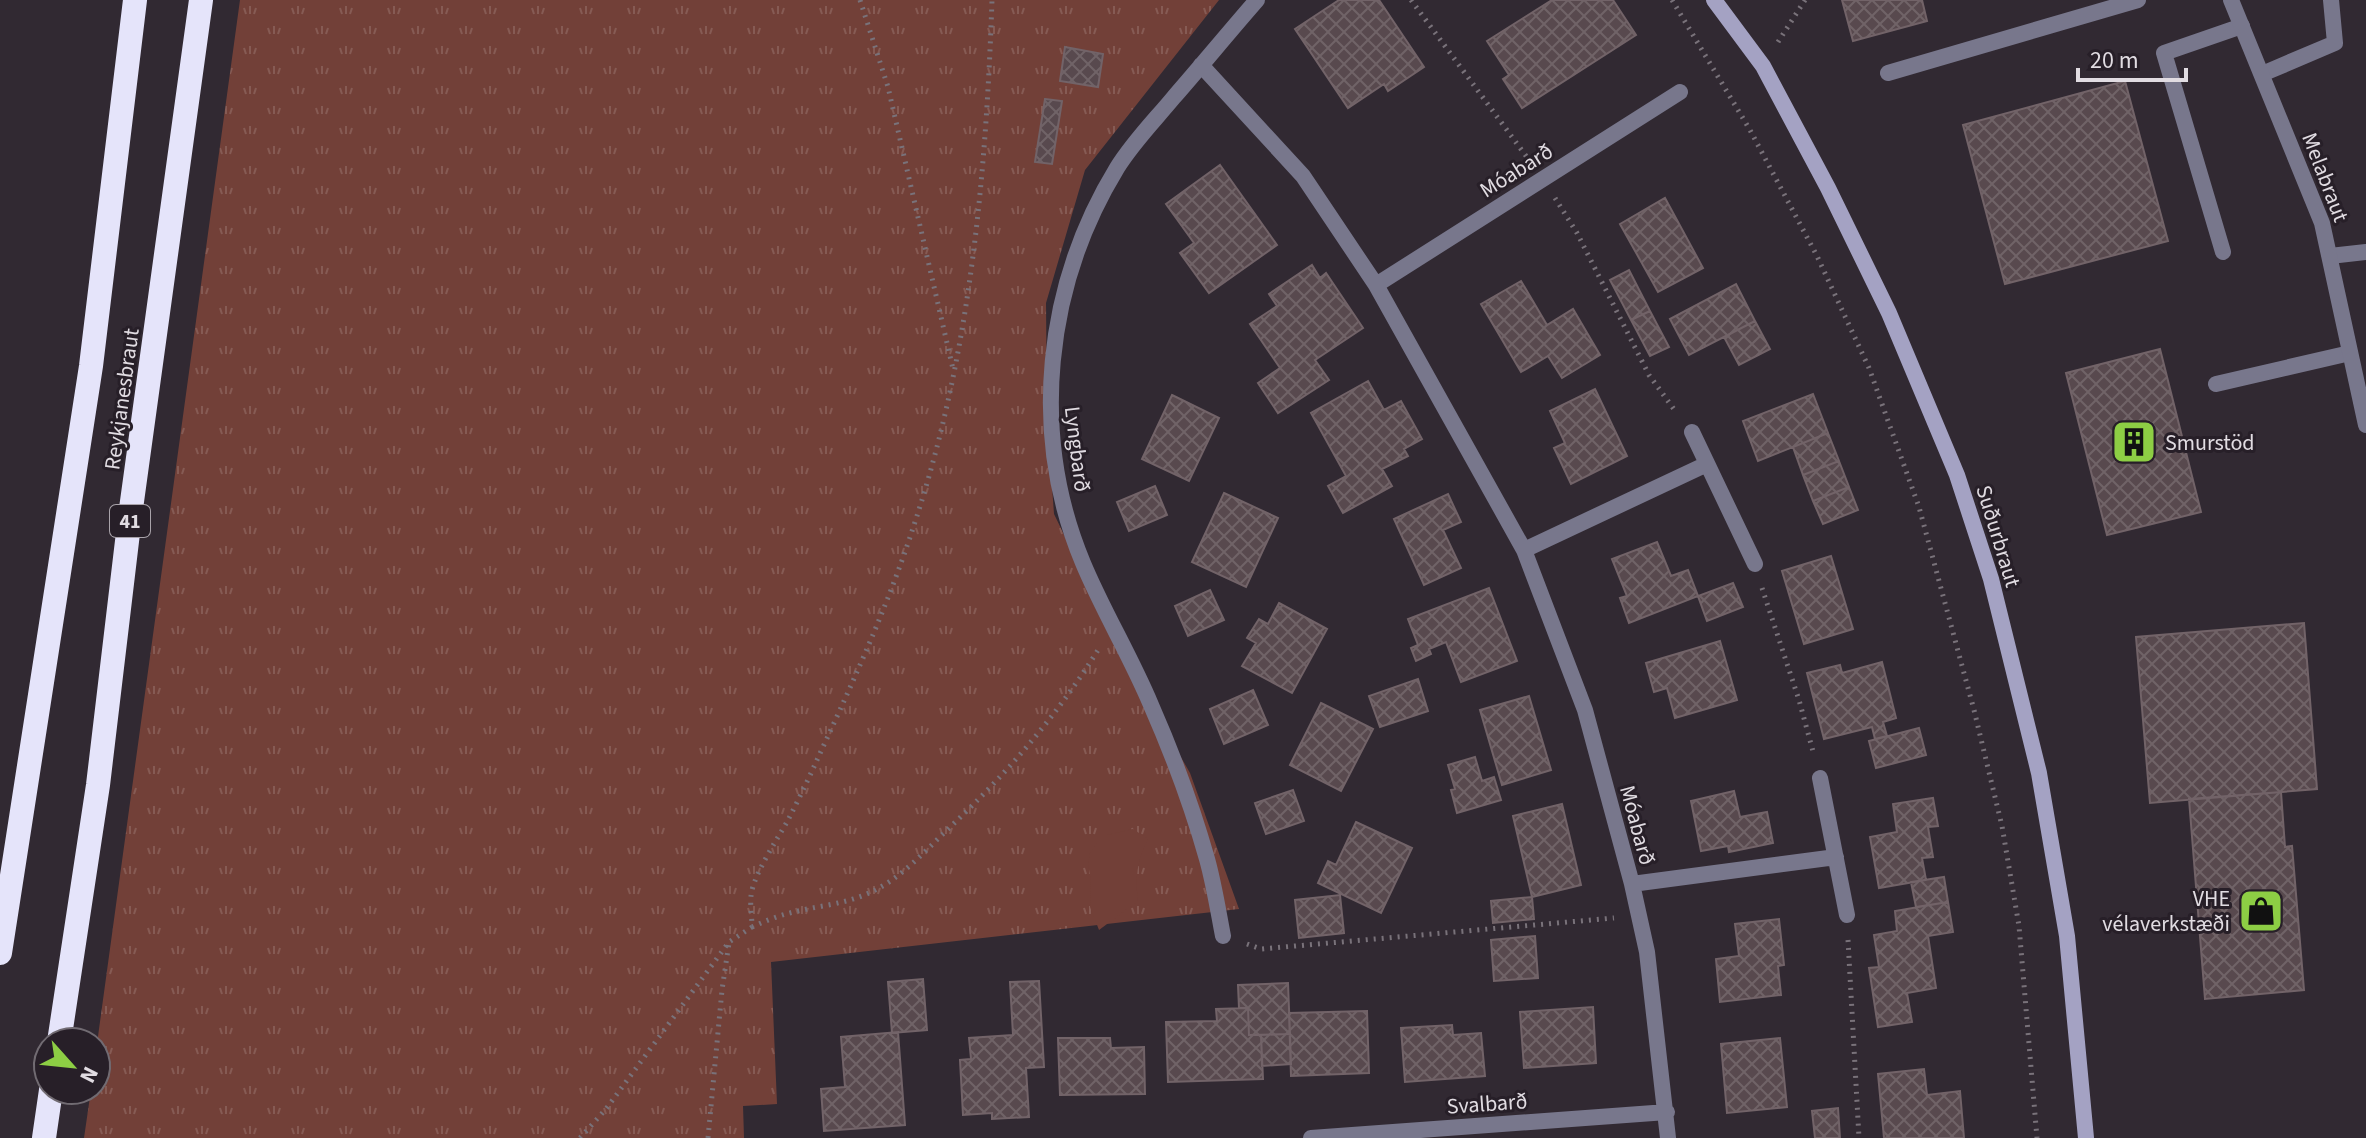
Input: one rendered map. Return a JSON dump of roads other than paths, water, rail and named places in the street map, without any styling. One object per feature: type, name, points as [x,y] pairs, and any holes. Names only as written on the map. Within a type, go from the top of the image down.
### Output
[{"type":"highway","name":"Reykjanesbraut","points":[[0,953],[91,366],[135,0]]},
{"type":"highway","name":"Reykjanesbraut","points":[[61,1026],[98,785],[130,516],[201,0]]},
{"type":"highway","points":[[44,1138],[49,1106]]},
{"type":"street","name":"Lyngbarð","points":[[1223,936],[1207,861],[1183,783],[1150,702],[1112,627],[1067,521],[1056,476],[1050,384],[1056,330],[1080,244],[1097,204],[1145,130],[1257,0]]},
{"type":"street","name":"Suðurbraut","points":[[1714,0],[1763,66],[1828,188],[1889,313],[1957,475],[1991,579],[2039,773],[2067,936],[2086,1138]]},
{"type":"street","points":[[1888,73],[2138,0]]},
{"type":"street","name":"Melabraut","points":[[2231,0],[2322,223],[2365,413]]},
{"type":"street","points":[[2262,74],[2335,43],[2331,0]]},
{"type":"street","points":[[2223,252],[2164,53],[2242,26]]},
{"type":"street","name":"Móabarð","points":[[1201,65],[1303,176],[1376,285],[1524,550],[1585,710],[1632,884],[1647,952],[1668,1138]]},
{"type":"street","name":"Móabarð","points":[[1376,285],[1680,92]]},
{"type":"street","points":[[2330,256],[2366,252]]},
{"type":"street","points":[[2216,384],[2350,353]]},
{"type":"street","points":[[1692,432],[1755,564]]},
{"type":"street","points":[[1524,550],[1707,464]]},
{"type":"street","points":[[1820,778],[1847,915]]},
{"type":"street","name":"Móabarð","points":[[1632,884],[1836,857]]},
{"type":"street","name":"Svalbarð","points":[[1311,1138],[1667,1112]]},
{"type":"place","name":"Smurstöd","points":[[2134,442]]},
{"type":"place","name":"VHE vélaverkstæði","points":[[2261,911]]}]
